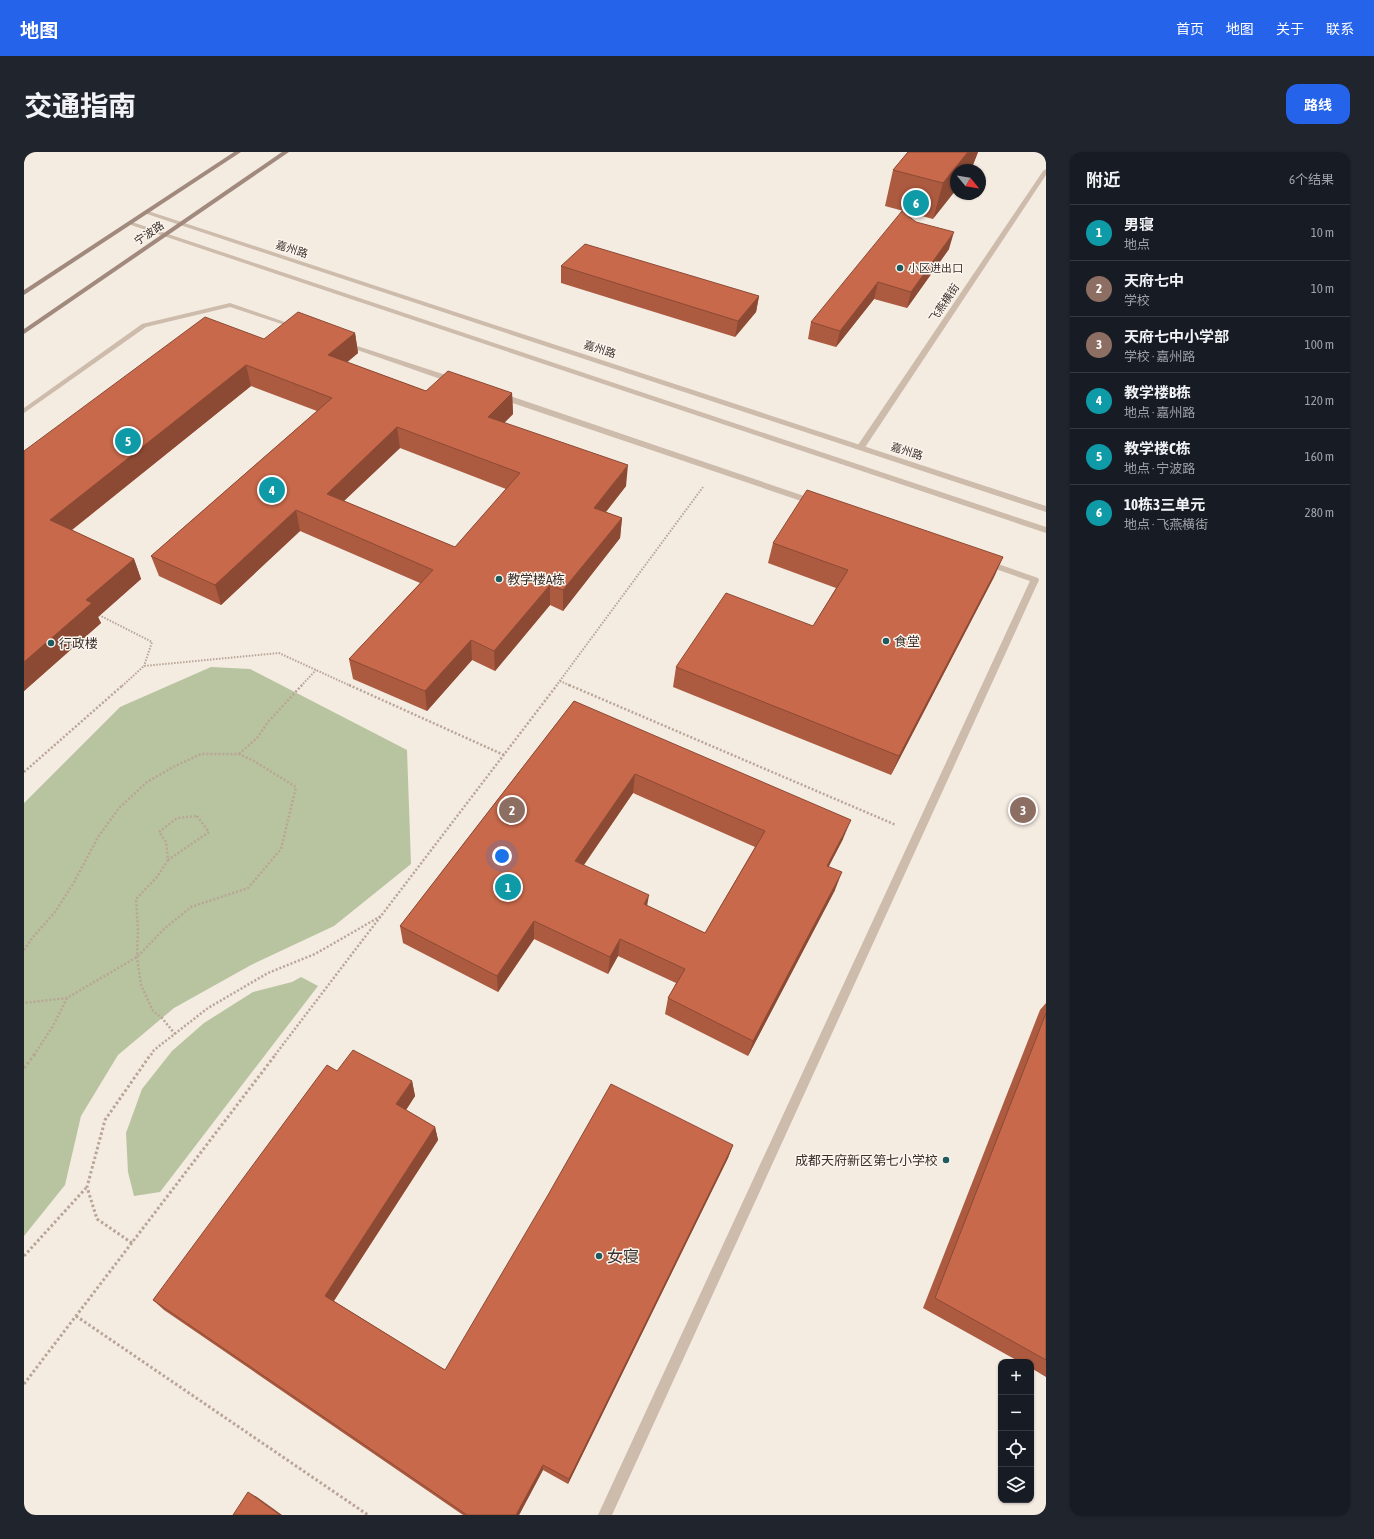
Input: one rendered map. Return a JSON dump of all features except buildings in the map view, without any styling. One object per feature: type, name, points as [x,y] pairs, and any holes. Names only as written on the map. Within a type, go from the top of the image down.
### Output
[{"type":"main road","name":"宁波路","points":[[24,293],[238,152]]},
{"type":"main road","name":"宁波路","points":[[24,332],[286,152]]},
{"type":"street","name":"飞燕横街","points":[[861,447],[1046,171]]},
{"type":"street","name":"嘉州路","points":[[146,212],[1046,509]]},
{"type":"street","points":[[130,223],[1046,530]]},
{"type":"street","points":[[24,411],[144,325],[230,305],[305,330]]},
{"type":"street","points":[[335,340],[462,383]]},
{"type":"street","points":[[492,393],[716,468],[820,505]]},
{"type":"street","points":[[605,1515],[1035,580],[976,559]]},
{"type":"path","points":[[24,1384],[560,681],[716,468]]},
{"type":"path","points":[[24,772],[144,666],[152,642],[95,613]]},
{"type":"path","points":[[144,666],[279,653],[504,755]]},
{"type":"path","points":[[239,754],[258,738],[268,722],[316,670]]},
{"type":"path","points":[[560,681],[918,835]]},
{"type":"path","points":[[24,950],[33,937],[55,912],[73,884],[98,837],[119,808],[147,782],[201,754],[239,754],[254,761],[296,787],[281,849],[248,888],[191,907],[164,928],[137,957],[67,998],[24,1003]]},
{"type":"path","points":[[168,860],[166,842],[159,832],[177,818],[197,816],[209,832],[168,860],[157,877],[136,899],[138,930],[137,957],[141,985],[153,1011],[162,1018],[175,1034]]},
{"type":"path","points":[[24,1256],[87,1187],[105,1120],[154,1050],[208,1008],[268,973],[315,954],[383,914]]},
{"type":"path","points":[[24,1068],[48,1037],[59,1019],[67,998]]},
{"type":"path","points":[[87,1187],[97,1219],[132,1243]]},
{"type":"path","points":[[76,1316],[368,1515]]},
{"type":"green space","points":[[211,667],[250,669],[407,750],[411,864],[334,926],[251,965],[174,1008],[118,1055],[81,1116],[65,1185],[24,1236],[24,803],[120,707]]},
{"type":"green space","points":[[301,977],[318,986],[160,1192],[134,1196],[128,1172],[126,1133],[142,1089],[172,1051],[204,1023],[253,992],[292,982]]},
{"type":"place","name":"10栋3三单元","points":[[916,203]]},
{"type":"place","name":"小区进出口","points":[[900,268]]},
{"type":"place","name":"教学楼C栋","points":[[128,441]]},
{"type":"place","name":"教学楼B栋","points":[[272,490]]},
{"type":"place","name":"教学楼A栋","points":[[499,579]]},
{"type":"place","name":"食堂","points":[[886,641]]},
{"type":"place","name":"行政楼","points":[[51,643]]},
{"type":"place","name":"天府七中","points":[[512,810]]},
{"type":"place","name":"天府七中小学部","points":[[1023,810]]},
{"type":"place","name":"男寝","points":[[508,887]]},
{"type":"place","name":"成都天府新区第七小学校","points":[[946,1160]]},
{"type":"place","name":"女寝","points":[[599,1256]]}]
